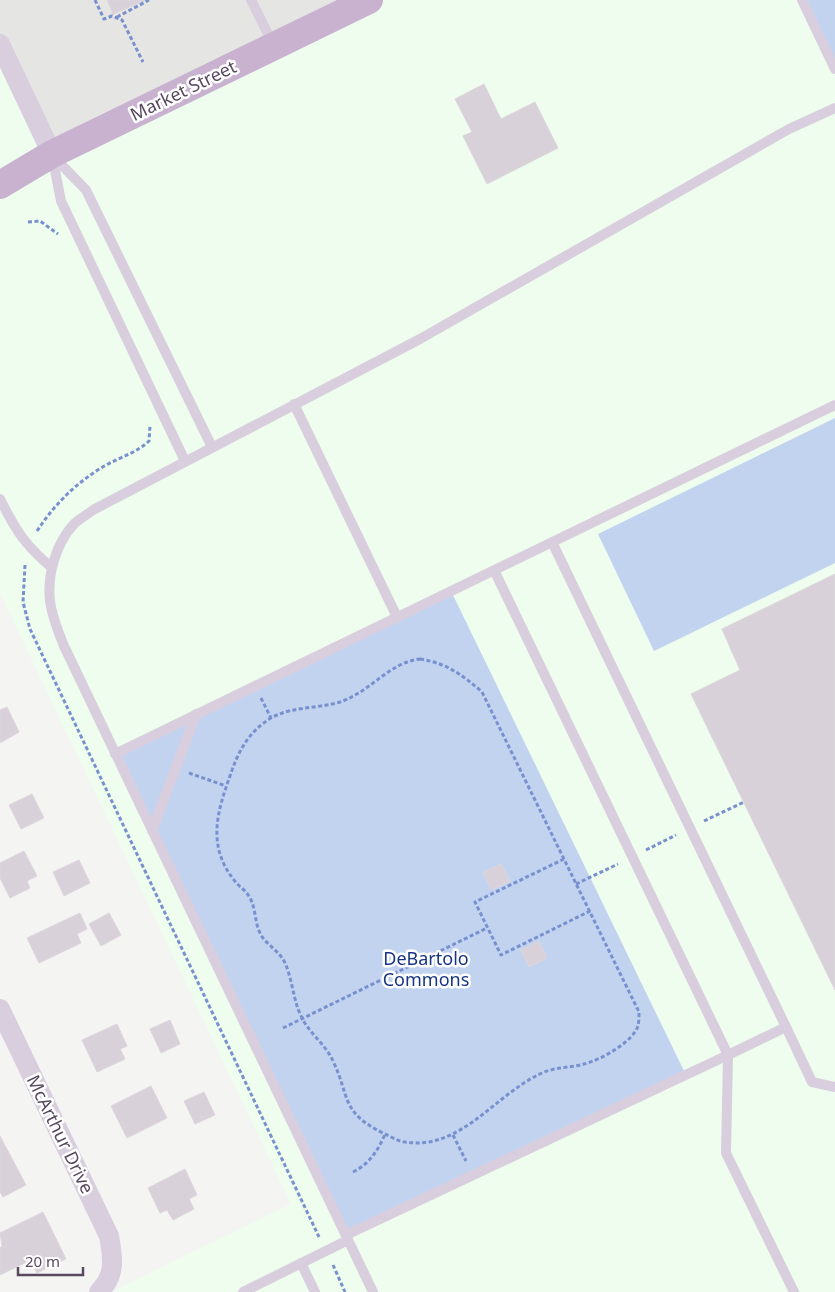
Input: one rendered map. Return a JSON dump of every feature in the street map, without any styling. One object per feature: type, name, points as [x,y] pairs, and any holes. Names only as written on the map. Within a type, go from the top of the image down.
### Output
[{"type":"main road","name":"Market Street","points":[[0,185],[52,154],[274,46],[359,2]]},
{"type":"street","points":[[1,49],[52,154]]},
{"type":"street","name":"McArthur Drive","points":[[0,1009],[110,1236],[113,1263],[109,1279],[99,1292]]},
{"type":"lane","points":[[251,0],[274,46]]},
{"type":"lane","points":[[802,0],[835,68]]},
{"type":"lane","points":[[373,1292],[115,754],[54,622],[50,600],[52,568],[60,543],[74,524],[93,510],[504,293],[789,129],[835,108]]},
{"type":"lane","points":[[52,154],[86,190],[212,447]]},
{"type":"lane","points":[[52,154],[61,201],[185,461]]},
{"type":"lane","points":[[294,404],[397,617]]},
{"type":"lane","points":[[115,754],[835,405]]},
{"type":"lane","points":[[0,499],[15,529],[29,548],[52,568]]},
{"type":"lane","points":[[552,542],[812,1082],[835,1087]]},
{"type":"lane","points":[[494,570],[728,1055],[726,1153],[794,1292]]},
{"type":"lane","points":[[152,831],[196,714]]},
{"type":"lane","points":[[243,1292],[347,1237],[473,1175],[786,1028]]},
{"type":"lane","points":[[301,1263],[316,1292]]},
{"type":"path","points":[[95,0],[104,19],[112,16],[117,17],[149,0]]},
{"type":"path","points":[[117,17],[127,27],[143,62]]},
{"type":"path","points":[[49,513],[73,488],[102,468],[136,451]]},
{"type":"path","points":[[23,576],[23,602],[30,629],[317,1232]]},
{"type":"path","points":[[411,660],[430,661],[462,673],[482,692],[639,1012],[638,1027],[630,1039],[618,1048],[585,1064],[549,1070],[522,1082],[453,1135],[428,1144],[402,1142],[385,1134],[360,1119],[348,1104],[333,1060],[302,1018],[285,963],[276,949],[260,933],[256,926],[255,912],[250,898],[235,882],[219,849],[215,828],[226,786],[238,752],[251,734],[271,718],[292,710],[316,708],[341,702],[365,690],[396,666],[411,660]]},
{"type":"path","points":[[175,768],[226,786]]},
{"type":"path","points":[[576,884],[744,802]]},
{"type":"path","points":[[564,859],[475,902],[487,928],[501,955],[590,911]]},
{"type":"path","points":[[283,1028],[487,928]]},
{"type":"path","points":[[353,1172],[364,1166],[378,1149],[385,1134]]},
{"type":"path","points":[[453,1135],[473,1175]]},
{"type":"path","points":[[332,1263],[346,1292]]},
{"type":"shaded area","points":[[0,0],[369,0],[52,154],[0,44]]},
{"type":"shaded area","points":[[368,0],[835,0],[835,1292],[111,1292],[291,1204],[0,593],[0,44]]},
{"type":"green space","points":[[802,0],[835,0],[835,69]]},
{"type":"green space","points":[[835,418],[835,563],[654,651],[598,534]]},
{"type":"green space","name":"DeBartolo Commons","points":[[451,591],[686,1075],[346,1234],[115,754]]},
{"type":"building","points":[[107,0],[146,0],[113,14]]},
{"type":"building","points":[[484,84],[501,119],[535,102],[558,148],[487,184],[463,136],[472,132],[455,99]]},
{"type":"building","points":[[835,574],[835,990],[691,694],[740,670],[722,629]]},
{"type":"building","points":[[7,707],[19,732],[0,743],[0,710]]},
{"type":"building","points":[[32,794],[44,818],[21,829],[9,805]]},
{"type":"building","points":[[24,851],[37,876],[27,881],[30,888],[10,898],[0,878],[0,863]]},
{"type":"building","points":[[79,860],[90,883],[64,896],[53,872]]},
{"type":"building","points":[[501,864],[510,881],[492,890],[483,873]]},
{"type":"building","points":[[80,913],[87,929],[77,934],[81,943],[39,963],[27,938]]},
{"type":"building","points":[[109,913],[121,935],[101,946],[89,924]]},
{"type":"building","points":[[539,941],[547,958],[529,967],[521,950]]},
{"type":"building","points":[[170,1020],[180,1044],[161,1053],[150,1029]]},
{"type":"building","points":[[117,1024],[127,1046],[120,1049],[125,1059],[97,1072],[82,1040]]},
{"type":"building","points":[[151,1086],[167,1118],[127,1138],[111,1106]]},
{"type":"building","points":[[204,1092],[215,1115],[195,1124],[184,1101]]},
{"type":"building","points":[[0,1136],[26,1185],[3,1197],[0,1192]]},
{"type":"building","points":[[185,1169],[197,1195],[189,1199],[194,1209],[173,1220],[167,1210],[160,1213],[148,1188]]},
{"type":"building","points":[[43,1212],[66,1259],[37,1273],[31,1260],[0,1275],[0,1248],[2,1246],[0,1233]]}]
